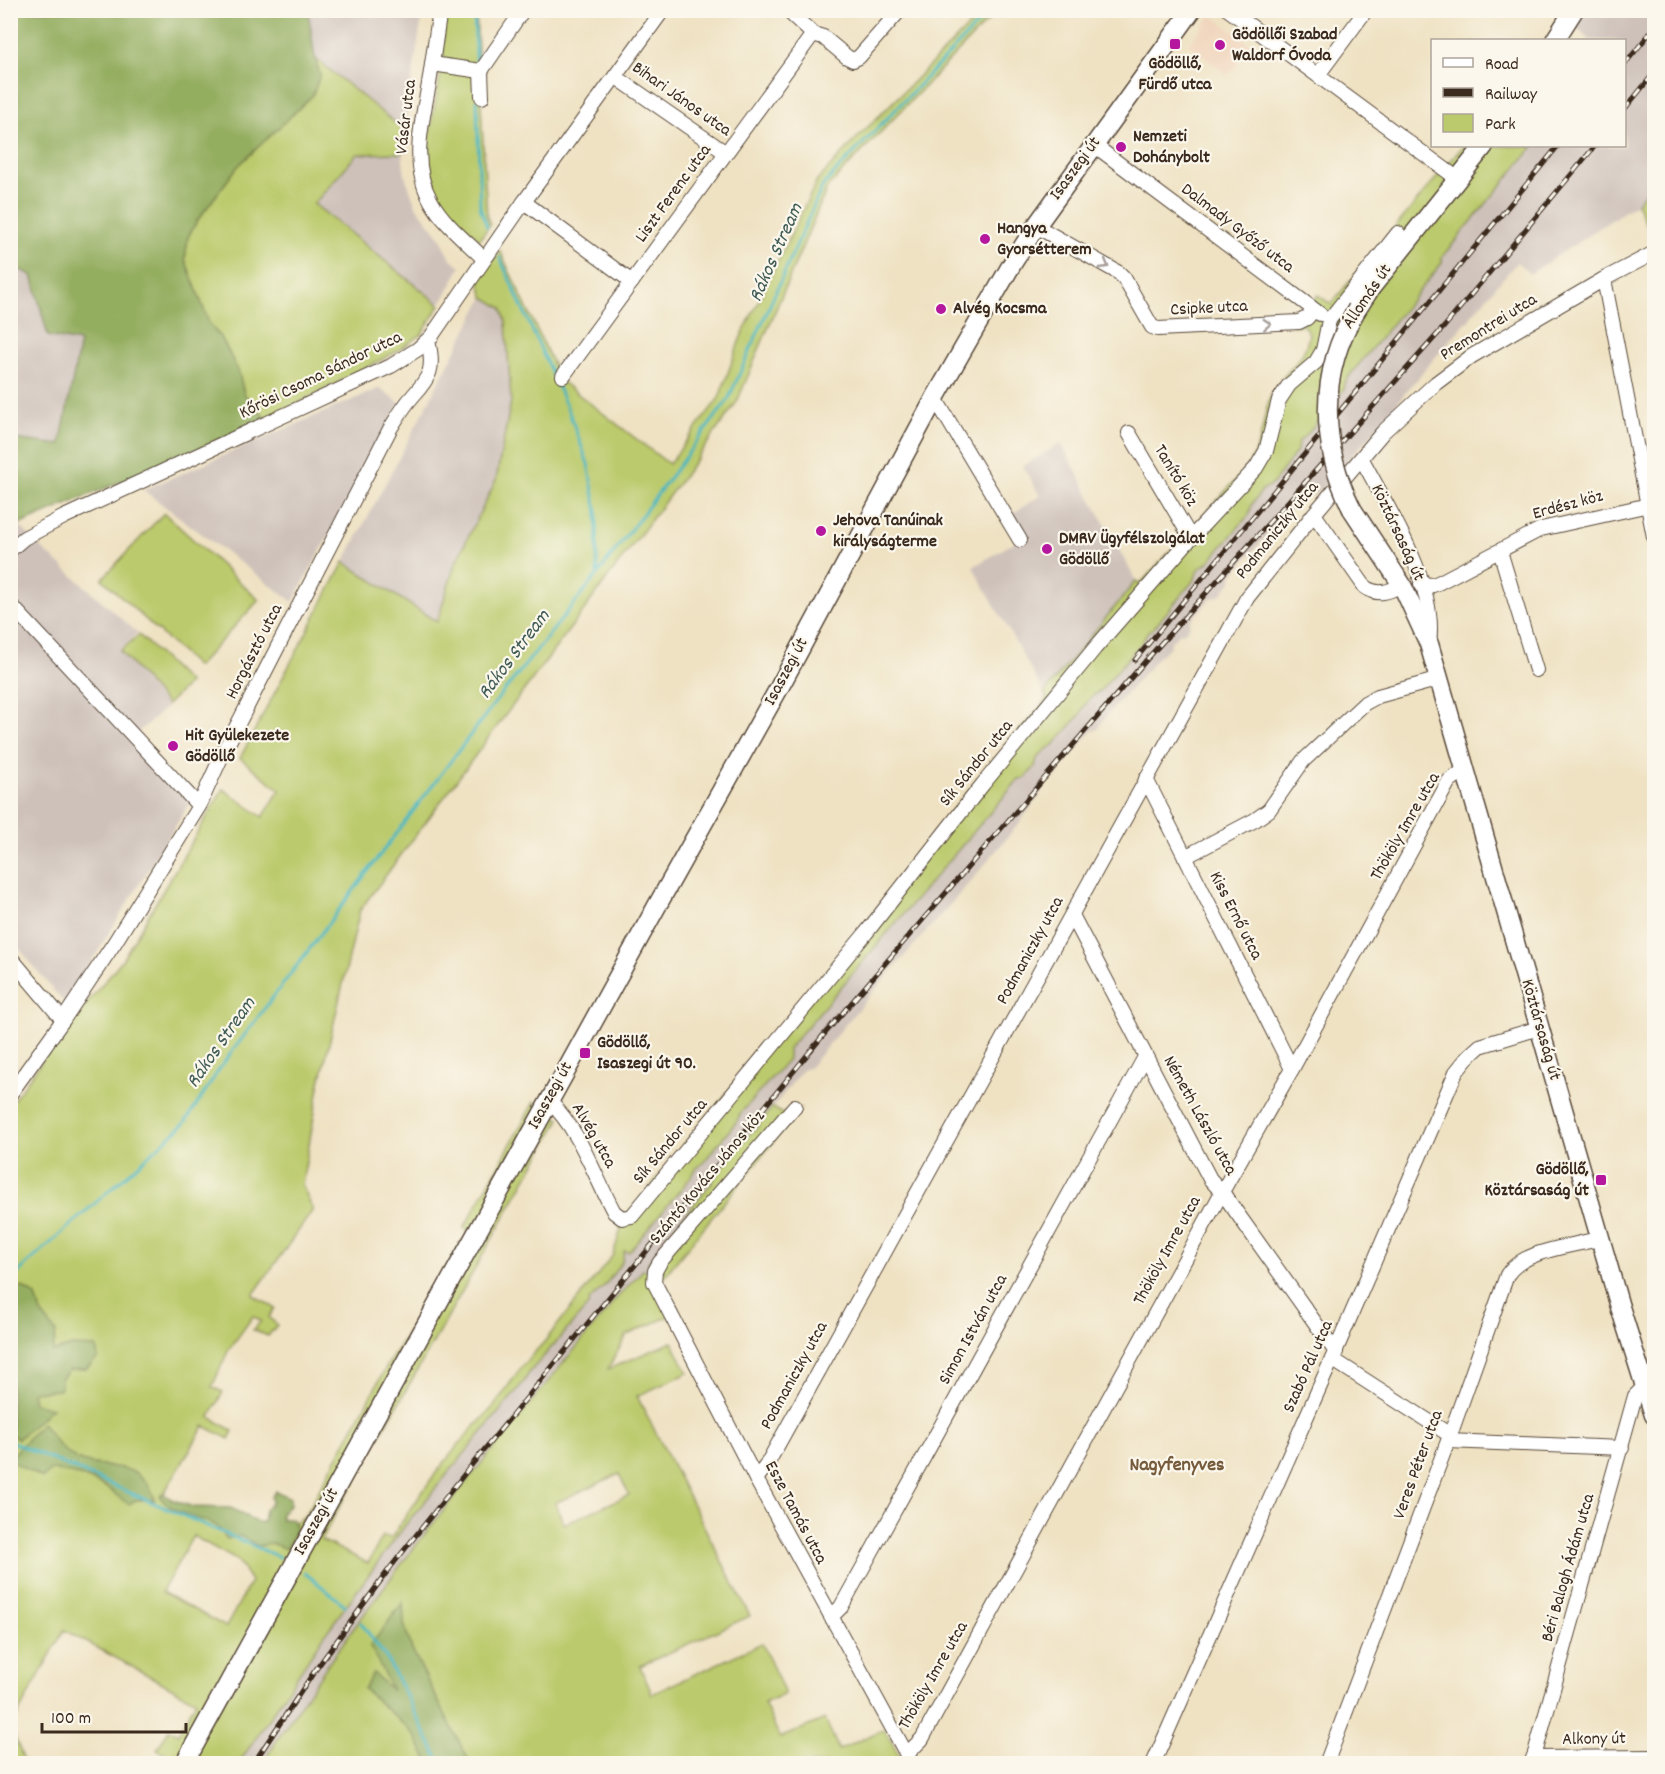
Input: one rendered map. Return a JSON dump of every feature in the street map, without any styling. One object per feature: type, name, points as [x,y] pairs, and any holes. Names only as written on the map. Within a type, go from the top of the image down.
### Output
[{"type":"main road","name":"Isaszegi út","points":[[184,1764],[779,688],[935,398],[1036,226],[1192,10]]},
{"type":"main road","points":[[1556,39],[1574,10]]},
{"type":"main road","name":"Állomás út","points":[[1352,509],[1339,480],[1332,453],[1327,409],[1329,380],[1338,347],[1370,289],[1483,147]]},
{"type":"main road","name":"Köztársaság út","points":[[1352,509],[1402,585],[1429,644],[1620,1307],[1654,1415]]},
{"type":"street","name":"Vásár utca","points":[[440,10],[420,138],[419,164],[429,197],[438,213],[484,258]]},
{"type":"street","points":[[482,97],[481,71],[523,10]]},
{"type":"street","name":"Kőrösi Csoma Sándor utca","points":[[10,549],[17,537],[391,366],[428,341],[484,258],[663,10]]},
{"type":"street","points":[[787,10],[813,34],[823,37],[853,60],[859,57],[900,10]]},
{"type":"street","points":[[1229,10],[1458,179]]},
{"type":"street","points":[[1318,75],[1366,10]]},
{"type":"street","name":"Liszt Ferenc utca","points":[[563,376],[813,34]]},
{"type":"street","points":[[432,64],[481,71]]},
{"type":"street","name":"Bihari János utca","points":[[616,76],[726,153]]},
{"type":"street","name":"Dalmady Győző utca","points":[[1094,145],[1329,320]]},
{"type":"street","points":[[524,202],[632,282]]},
{"type":"street","name":"Csipke utca","points":[[1036,226],[1119,273],[1152,327],[1158,329],[1299,322],[1307,318],[1314,310]]},
{"type":"street","name":"Állomás út","points":[[1329,320],[1398,233]]},
{"type":"street","name":"Premontrei utca","points":[[1362,459],[1383,432],[1448,374],[1472,356],[1604,279],[1654,253]]},
{"type":"street","points":[[1604,279],[1654,537]]},
{"type":"street","name":"Sík Sándor utca","points":[[624,1218],[634,1214],[656,1188],[866,933],[1095,648],[1263,459],[1279,400],[1289,385],[1316,362],[1323,350],[1329,320]]},
{"type":"street","name":"Horgásztó utca","points":[[10,1094],[115,942],[199,806],[223,753],[390,429],[406,404],[429,376],[432,357],[428,341]]},
{"type":"street","points":[[935,398],[1020,540]]},
{"type":"street","name":"Tanító köz","points":[[1129,433],[1191,538]]},
{"type":"street","name":"Podmaniczky utca","points":[[756,1479],[772,1455],[1238,612],[1258,583],[1362,459]]},
{"type":"street","name":"Köztársaság út","points":[[1362,459],[1406,543],[1421,584],[1431,621],[1429,644]]},
{"type":"street","name":"Erdész köz","points":[[1421,584],[1433,585],[1440,582],[1530,534],[1553,525],[1648,506]]},
{"type":"street","name":"Köztársaság út","points":[[1314,514],[1368,590],[1381,593],[1402,585]]},
{"type":"street","points":[[1500,551],[1536,670]]},
{"type":"street","points":[[10,604],[199,806]]},
{"type":"street","points":[[1185,857],[1255,820],[1269,810],[1303,761],[1365,703],[1378,696],[1440,679]]},
{"type":"street","name":"Thököly Imre utca","points":[[909,1759],[1449,782],[1466,769]]},
{"type":"street","name":"Kiss Ernő utca","points":[[1146,779],[1292,1069]]},
{"type":"street","name":"Németh László utca","points":[[1072,915],[1210,1179],[1222,1192],[1334,1355],[1449,1438]]},
{"type":"street","points":[[10,957],[63,1020]]},
{"type":"street","name":"Szabó Pál utca","points":[[1153,1764],[1456,1072],[1480,1046],[1539,1028]]},
{"type":"street","name":"Simon István utca","points":[[831,1617],[841,1607],[1145,1057]]},
{"type":"street","name":"Alvég utca","points":[[549,1101],[559,1110],[572,1129],[614,1212],[624,1218]]},
{"type":"street","name":"Szántó Kovács János köz","points":[[653,1276],[660,1262],[795,1106]]},
{"type":"street","name":"Veres Péter utca","points":[[1326,1764],[1449,1438],[1501,1287],[1512,1268],[1522,1259],[1600,1238]]},
{"type":"street","name":"Esze Tamás utca","points":[[653,1276],[654,1284],[756,1479],[909,1759]]},
{"type":"street","name":"Béri Balogh Ádám utca","points":[[1533,1761],[1635,1396],[1645,1386]]},
{"type":"street","points":[[1449,1438],[1622,1448]]},
{"type":"street","name":"Alkony út","points":[[1533,1761],[1654,1757]]},
{"type":"shaded area","points":[[308,11],[423,11],[404,130],[315,58]]},
{"type":"shaded area","points":[[1586,11],[1654,11],[1654,180],[1637,203],[1530,274],[1517,262],[1469,321],[1413,383],[1377,429],[1315,495],[1302,497],[1284,516],[1283,522],[1273,528],[1233,574],[1232,580],[1221,595],[1210,599],[1190,621],[1185,632],[1179,633],[1169,648],[1159,656],[1104,719],[1098,729],[1092,731],[1061,767],[1056,777],[1050,779],[1017,826],[970,882],[809,1068],[803,1069],[757,1128],[752,1131],[671,1231],[650,1269],[602,1316],[383,1587],[262,1763],[239,1764],[326,1633],[407,1523],[529,1373],[606,1284],[625,1250],[635,1245],[697,1167],[702,1164],[737,1121],[740,1114],[787,1059],[788,1049],[865,957],[1019,779],[1025,778],[1035,767],[1037,759],[1054,745],[1081,714],[1082,708],[1095,693],[1101,691],[1148,631],[1153,629],[1195,579],[1201,566],[1208,562],[1248,515],[1252,504],[1262,490],[1273,484],[1297,451],[1298,442],[1307,435],[1344,389],[1346,380],[1442,263],[1442,257],[1533,147],[1626,147],[1626,39],[1588,39],[1575,26]]},
{"type":"shaded area","name":"Gödöllői Szabad Waldorf Óvoda","points":[[1211,15],[1251,45],[1228,75],[1189,45]]},
{"type":"shaded area","points":[[402,153],[405,176],[416,206],[440,237],[451,259],[461,266],[440,305],[313,204],[357,154]]},
{"type":"shaded area","points":[[11,266],[32,275],[48,336],[80,341],[59,445],[15,439],[11,446]]},
{"type":"shaded area","points":[[484,297],[502,308],[506,322],[511,401],[496,480],[455,564],[437,623],[344,562]]},
{"type":"shaded area","points":[[380,388],[400,403],[293,602],[143,490]]},
{"type":"shaded area","points":[[1061,443],[1136,581],[1044,693],[973,567],[1023,537],[1010,515],[1040,496],[1023,466]]},
{"type":"shaded area","points":[[19,525],[39,546],[138,633],[119,651],[167,707],[137,733],[191,801],[65,1004],[11,939],[10,528]]},
{"type":"green space","points":[[10,11],[308,11],[320,75],[313,95],[238,166],[197,221],[188,237],[185,259],[209,323],[223,341],[239,373],[244,394],[267,420],[11,528],[11,446],[15,439],[60,445],[80,342],[48,336],[32,275],[11,266]]},
{"type":"green space","points":[[446,11],[476,11],[487,217],[490,225],[479,240],[446,205],[432,176],[429,161],[430,131],[441,70]]},
{"type":"green space","points":[[984,11],[997,11],[827,188],[737,402],[360,910],[319,1087],[302,1185],[313,1210],[253,1295],[275,1308],[269,1317],[277,1325],[268,1336],[253,1330],[261,1321],[253,1316],[228,1351],[212,1387],[223,1392],[210,1417],[233,1431],[229,1439],[204,1426],[161,1498],[261,1545],[305,1516],[388,1364],[470,1233],[464,1228],[534,1102],[560,1119],[321,1540],[368,1563],[383,1536],[391,1538],[432,1478],[463,1439],[495,1405],[522,1366],[545,1341],[613,1255],[621,1229],[617,1222],[635,1206],[933,840],[932,834],[1047,698],[1044,693],[1136,581],[1139,585],[1246,468],[1258,446],[1267,406],[1273,391],[1300,358],[1307,342],[1309,333],[1303,325],[1292,326],[1318,295],[1331,304],[1462,147],[1533,147],[1442,257],[1442,263],[1346,380],[1344,389],[1307,435],[1298,442],[1297,451],[1273,484],[1262,490],[1252,504],[1249,515],[1208,563],[1199,569],[1195,579],[1153,629],[1148,631],[1143,641],[1100,691],[1088,701],[1081,714],[1054,745],[1037,759],[1035,767],[1025,778],[1019,779],[788,1049],[788,1059],[740,1114],[737,1121],[629,1252],[624,1251],[622,1262],[606,1284],[529,1373],[407,1523],[326,1633],[239,1763],[163,1763],[167,1755],[157,1750],[169,1729],[178,1734],[196,1701],[64,1630],[11,1727],[11,1103],[64,1031],[122,960],[223,789],[263,817],[280,790],[240,758],[344,562],[437,622],[455,564],[496,480],[511,401],[506,322],[502,308],[484,297],[478,279],[500,251],[561,381],[669,464],[719,398],[740,339],[817,181]],"holes":[[[193,1536],[238,1561],[251,1581],[226,1627],[162,1592]]]},
{"type":"green space","points":[[315,58],[404,130],[402,153],[357,154],[314,204],[440,305],[421,335],[394,353],[267,420],[244,394],[239,373],[223,341],[209,323],[185,259],[188,237],[197,221],[238,166],[296,111],[320,75]]},
{"type":"green space","points":[[1654,180],[1654,241],[1637,203]]},
{"type":"green space","points":[[164,513],[259,600],[197,667],[102,579]]},
{"type":"green space","points":[[139,635],[189,683],[167,705],[120,651]]},
{"type":"green space","points":[[772,1107],[783,1114],[800,1109],[662,1279],[679,1312],[627,1335],[608,1369],[672,1342],[688,1373],[637,1396],[750,1616],[640,1666],[652,1694],[762,1643],[785,1694],[764,1703],[780,1738],[825,1719],[839,1750],[884,1729],[900,1757],[886,1764],[470,1763],[412,1650],[404,1624],[403,1603],[393,1692],[364,1689],[414,1734],[429,1763],[262,1764],[340,1647],[424,1534],[608,1311],[612,1303],[643,1270],[649,1269],[648,1263],[671,1231],[752,1131],[757,1128]],"holes":[[[619,1474],[629,1495],[564,1524],[555,1503]]]},
{"type":"green space","points":[[22,1287],[36,1296],[41,1313],[56,1332],[53,1352],[72,1346],[96,1347],[98,1358],[86,1369],[69,1370],[61,1379],[60,1390],[32,1392],[34,1403],[52,1408],[18,1439],[11,1435],[10,1292]]},
{"type":"green space","points":[[42,1423],[70,1455],[82,1461],[125,1469],[141,1476],[150,1486],[155,1500],[136,1500],[129,1504],[106,1487],[84,1477],[51,1470],[43,1478],[11,1461],[11,1457]]},
{"type":"green space","points":[[276,1491],[290,1498],[290,1505],[281,1513],[281,1519],[291,1519],[295,1526],[294,1534],[286,1549],[274,1544],[257,1546],[241,1536],[227,1539],[215,1525],[172,1508],[160,1497],[163,1493],[171,1499],[193,1507],[231,1508],[257,1522],[263,1522],[265,1510],[272,1502],[271,1497]]},
{"type":"green space","points":[[403,1602],[404,1624],[412,1650],[470,1763],[429,1763],[414,1734],[364,1689],[373,1673],[392,1690],[370,1646]]},
{"type":"green space","points":[[11,1727],[24,1761],[29,1763],[11,1764]]},
{"type":"waterway","points":[[474,10],[476,64]]},
{"type":"waterway","name":"Rákos Stream","points":[[10,1281],[185,1123],[222,1065],[493,705],[597,575],[728,400],[823,185],[991,10]]},
{"type":"waterway","points":[[477,100],[480,207],[487,227]]},
{"type":"waterway","points":[[500,258],[569,412],[588,464],[597,512],[597,573]]},
{"type":"waterway","points":[[10,1441],[279,1557]]},
{"type":"waterway","points":[[305,1573],[346,1606]]},
{"type":"waterway","points":[[361,1623],[387,1659],[441,1764]]},
{"type":"railway","points":[[1626,63],[1654,28]]},
{"type":"railway","points":[[1626,108],[1654,73]]},
{"type":"railway","points":[[1135,660],[1557,147]]},
{"type":"railway","points":[[253,1764],[314,1672],[390,1568],[821,1038],[1148,658],[1444,327],[1594,147]]},
{"type":"place","name":"Gödöllő, Fürdő utca","points":[[1175,44]]},
{"type":"place","name":"Gödöllői Szabad Waldorf Óvoda","points":[[1220,45]]},
{"type":"place","name":"Nemzeti Dohánybolt","points":[[1121,147]]},
{"type":"place","name":"Hangya Gyorsétterem","points":[[985,239]]},
{"type":"place","name":"Alvég Kocsma","points":[[941,309]]},
{"type":"place","name":"Jehova Tanúinak királyságterme","points":[[821,531]]},
{"type":"place","name":"DMRV Ügyfélszolgálat Gödöllő","points":[[1047,549]]},
{"type":"place","name":"Hit Gyülekezete Gödöllő","points":[[173,746]]},
{"type":"place","name":"Gödöllő, Isaszegi út 90.","points":[[585,1053]]},
{"type":"place","name":"Gödöllő, Köztársaság út","points":[[1601,1180]]},
{"type":"district","name":"Nagyfenyves","points":[[1177,1466]]}]
